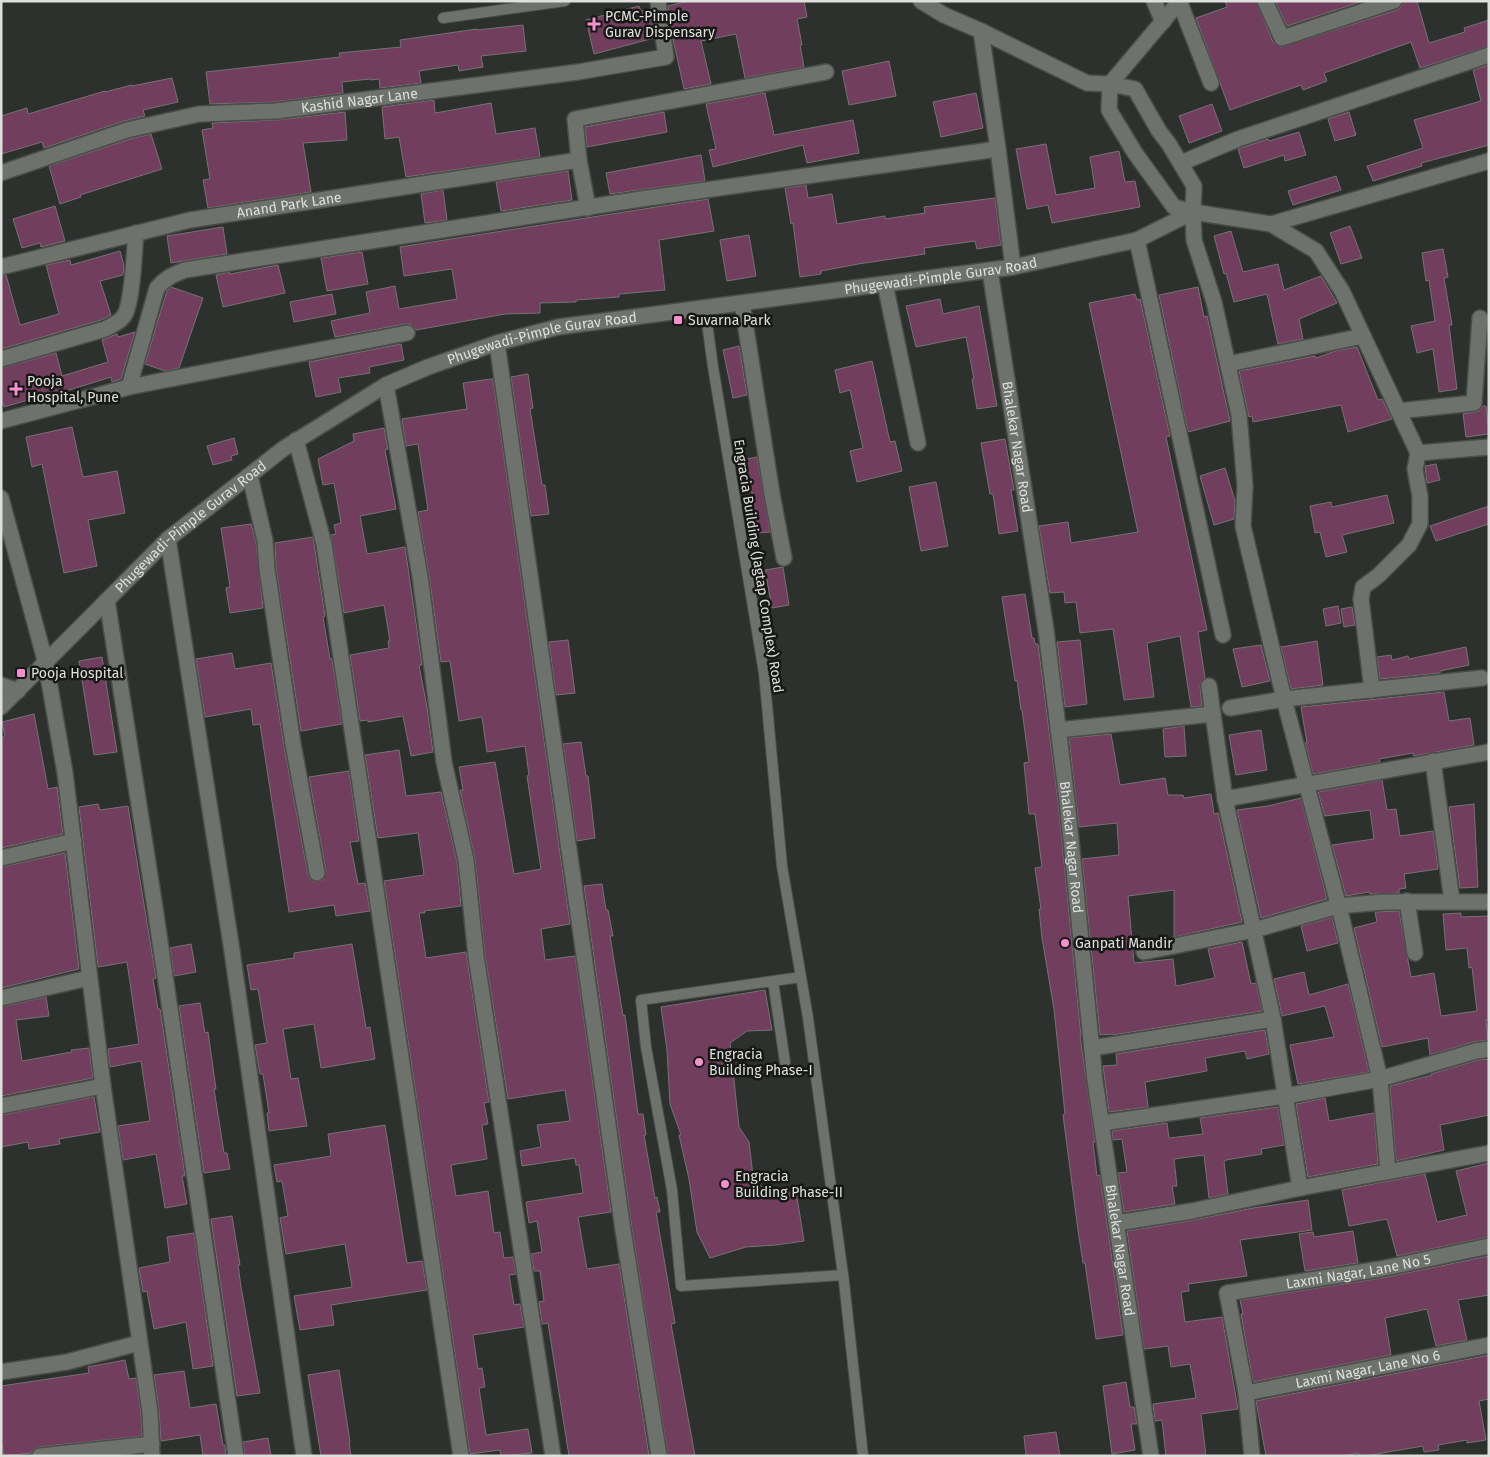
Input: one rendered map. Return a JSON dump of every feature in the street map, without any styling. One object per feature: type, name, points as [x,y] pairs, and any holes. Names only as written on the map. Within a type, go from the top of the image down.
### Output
[{"type":"street","name":"Kashid Nagar Lane","points":[[1,173],[127,130],[200,114],[276,111],[578,72],[666,57],[658,1]]},
{"type":"street","points":[[921,1],[944,15],[1087,83],[1110,84],[1134,89],[1158,131],[1181,163],[1194,186],[1192,212],[1194,240],[1214,302],[1240,415],[1246,486],[1243,526],[1284,699],[1338,906],[1380,1079],[1388,1171]]},
{"type":"street","points":[[1154,1],[1163,22]]},
{"type":"street","points":[[1265,1],[1282,38],[1394,1]]},
{"type":"street","points":[[1211,83],[1183,2],[1163,22],[1110,84],[1109,110],[1134,153],[1174,207],[1192,212],[1271,224],[1316,251],[1342,291],[1418,453],[1415,469],[1420,496],[1420,524],[1409,545],[1378,576],[1363,587],[1361,599],[1372,690]]},
{"type":"street","points":[[981,31],[1013,267]]},
{"type":"street","points":[[1181,163],[1238,139],[1489,55]]},
{"type":"street","points":[[588,208],[575,119],[826,72]]},
{"type":"street","points":[[129,387],[157,288],[170,276],[186,270],[641,199],[998,149]]},
{"type":"street","name":"Anand Park Lane","points":[[1,267],[190,220],[580,160]]},
{"type":"street","points":[[1271,224],[1489,161]]},
{"type":"street","name":"Phugewadi-Pimple Gurav Road","points":[[1,707],[168,540],[210,504],[296,440],[386,385],[428,367],[498,343],[558,327],[1013,267],[1137,240],[1192,212]]},
{"type":"street","points":[[1,359],[105,329],[118,323],[125,314],[129,301],[136,233]]},
{"type":"street","points":[[1137,240],[1223,635]]},
{"type":"street","name":"Bhalekar Nagar Road","points":[[990,271],[1046,630],[1068,800],[1092,1048],[1151,1456]]},
{"type":"street","points":[[885,284],[918,443]]},
{"type":"street","points":[[742,303],[784,558]]},
{"type":"street","points":[[1398,411],[1474,403],[1480,318]]},
{"type":"street","points":[[1,421],[129,387],[407,333]]},
{"type":"street","points":[[1228,364],[1364,336]]},
{"type":"street","points":[[498,343],[624,1230],[659,1456]]},
{"type":"street","points":[[386,385],[420,576],[444,762],[466,860],[476,956],[553,1456]]},
{"type":"street","points":[[296,440],[324,544],[461,1456]]},
{"type":"street","points":[[1418,453],[1489,447]]},
{"type":"street","points":[[250,476],[265,541],[293,744],[317,873]]},
{"type":"street","points":[[1,498],[46,664],[65,773],[103,1086],[150,1412],[152,1450],[40,1456]]},
{"type":"street","points":[[168,540],[232,951],[304,1456]]},
{"type":"street","points":[[107,600],[155,908],[236,1456]]},
{"type":"street","points":[[1230,708],[1284,699],[1482,678]]},
{"type":"street","points":[[1,685],[18,690]]},
{"type":"street","points":[[1209,686],[1225,799],[1273,1019],[1300,1188]]},
{"type":"street","points":[[1058,730],[1213,714]]},
{"type":"street","points":[[1225,799],[1489,752]]},
{"type":"street","points":[[1434,762],[1452,901]]},
{"type":"street","points":[[1,858],[74,841]]},
{"type":"street","points":[[1407,901],[1415,954]]},
{"type":"street","points":[[1144,952],[1254,930],[1338,906],[1407,901],[1489,902]]},
{"type":"street","points":[[1,998],[89,978]]},
{"type":"street","points":[[1092,1048],[1273,1019]]},
{"type":"street","points":[[1102,1123],[1284,1096],[1380,1079],[1476,1051],[1489,1049]]},
{"type":"street","points":[[1,1106],[103,1086]]},
{"type":"street","points":[[1117,1223],[1192,1211],[1300,1188],[1489,1153]]},
{"type":"street","name":"Laxmi Nagar, Lane No 5","points":[[1246,1393],[1227,1293],[1380,1268],[1489,1246]]},
{"type":"street","points":[[1,1372],[67,1362],[139,1343]]},
{"type":"street","name":"Laxmi Nagar, Lane No 6","points":[[1246,1393],[1489,1346]]},
{"type":"street","points":[[1246,1393],[1252,1456]]},
{"type":"lane","points":[[443,18],[565,1]]},
{"type":"lane","name":"Engracia Building (Jagtap Complex) Road","points":[[705,308],[713,367],[764,672],[782,866],[808,1018],[843,1275],[863,1456]]},
{"type":"lane","points":[[801,977],[640,1000],[646,1047],[672,1190],[681,1286],[843,1275]]},
{"type":"lane","points":[[773,981],[785,1062]]},
{"type":"building","points":[[689,1],[804,1],[807,17],[797,19],[804,67],[745,78],[736,34],[701,41],[711,84],[684,89],[668,6]]},
{"type":"building","points":[[1225,1],[1256,1],[1273,42],[1281,47],[1397,10],[1401,7],[1403,1],[1417,1],[1429,43],[1465,32],[1464,28],[1489,20],[1489,46],[1420,68],[1411,42],[1324,73],[1327,81],[1303,90],[1301,85],[1230,110],[1196,18],[1227,7]]},
{"type":"building","points":[[1275,1],[1363,1],[1287,26]]},
{"type":"building","points":[[639,6],[641,11],[650,9],[654,38],[594,54],[586,20]]},
{"type":"building","points":[[523,25],[526,51],[481,56],[483,67],[459,71],[458,65],[419,71],[421,83],[380,88],[379,79],[370,79],[342,82],[343,93],[275,102],[210,104],[206,72],[340,57],[339,53],[401,47],[400,40],[477,29]]},
{"type":"building","points":[[889,61],[896,96],[849,105],[842,71]]},
{"type":"building","points":[[1489,65],[1489,145],[1421,163],[1422,166],[1373,181],[1367,166],[1423,148],[1414,120],[1481,101],[1473,70]]},
{"type":"building","points":[[172,78],[178,102],[143,110],[145,116],[124,121],[44,148],[42,142],[1,154],[1,116],[27,108],[28,114],[105,91]]},
{"type":"building","points":[[765,93],[774,135],[853,120],[859,153],[807,163],[803,145],[713,167],[709,150],[716,149],[706,104]]},
{"type":"building","points":[[976,93],[983,128],[941,137],[933,102]]},
{"type":"building","points":[[434,100],[435,113],[491,103],[496,134],[535,128],[540,157],[406,177],[399,137],[385,139],[382,107]]},
{"type":"building","points":[[1212,104],[1222,131],[1189,143],[1179,116]]},
{"type":"building","points":[[345,112],[347,140],[303,143],[311,192],[208,208],[203,180],[210,179],[202,130],[213,128],[212,123],[277,120]]},
{"type":"building","points":[[664,112],[667,132],[587,147],[585,127]]},
{"type":"building","points":[[1349,112],[1356,135],[1335,141],[1328,119]]},
{"type":"building","points":[[1299,132],[1306,155],[1285,161],[1284,155],[1244,168],[1238,149],[1268,139],[1269,141]]},
{"type":"building","points":[[151,134],[162,169],[80,195],[81,197],[60,204],[49,166],[130,139]]},
{"type":"building","points":[[1046,144],[1056,195],[1095,188],[1090,157],[1119,151],[1125,182],[1135,181],[1140,207],[1052,223],[1048,205],[1027,209],[1016,149]]},
{"type":"building","points":[[701,155],[705,181],[610,194],[606,173]]},
{"type":"building","points":[[568,171],[572,200],[501,211],[496,182]]},
{"type":"building","points":[[1336,176],[1341,190],[1293,205],[1288,191]]},
{"type":"building","points":[[806,185],[808,198],[832,194],[837,224],[885,216],[885,219],[925,213],[924,207],[995,198],[1001,245],[977,249],[975,241],[924,248],[925,254],[858,264],[821,271],[821,274],[800,277],[793,223],[791,224],[785,188]]},
{"type":"building","points":[[443,190],[447,220],[425,223],[421,194]]},
{"type":"building","points":[[708,199],[714,231],[659,240],[665,290],[619,294],[619,297],[576,300],[576,302],[540,303],[540,313],[505,314],[416,330],[410,324],[405,324],[335,337],[331,321],[370,313],[366,292],[395,286],[399,309],[457,299],[452,269],[404,276],[400,247]]},
{"type":"building","points":[[55,206],[65,241],[41,247],[40,243],[22,248],[13,219]]},
{"type":"building","points":[[1350,226],[1362,258],[1341,264],[1330,233]]},
{"type":"building","points":[[223,227],[227,254],[171,263],[167,236]]},
{"type":"building","points":[[1231,231],[1243,272],[1278,264],[1284,290],[1321,276],[1337,303],[1299,319],[1303,339],[1278,344],[1267,294],[1234,302],[1214,236]]},
{"type":"building","points":[[749,235],[756,276],[727,281],[720,240]]},
{"type":"building","points":[[1443,249],[1448,277],[1444,278],[1452,325],[1449,325],[1457,389],[1439,392],[1433,349],[1417,353],[1411,326],[1435,321],[1429,280],[1426,281],[1422,253]]},
{"type":"building","points":[[120,251],[124,266],[123,275],[100,281],[111,315],[101,320],[1,349],[1,276],[6,275],[20,325],[59,314],[46,265],[70,260],[71,265]]},
{"type":"building","points":[[362,252],[368,284],[327,291],[321,258]]},
{"type":"building","points":[[278,265],[285,293],[223,307],[216,275]]},
{"type":"building","points":[[171,287],[203,298],[179,368],[165,371],[145,364],[167,291]]},
{"type":"building","points":[[1198,287],[1204,317],[1207,316],[1230,421],[1188,432],[1159,295]]},
{"type":"building","points":[[332,294],[336,314],[294,322],[290,302]]},
{"type":"building","points":[[1135,294],[1137,300],[1140,299],[1170,436],[1166,437],[1207,630],[1198,632],[1205,678],[1201,682],[1200,687],[1202,706],[1191,707],[1180,636],[1147,643],[1154,697],[1124,700],[1113,629],[1080,633],[1076,602],[1065,603],[1064,592],[1050,593],[1039,526],[1068,522],[1071,543],[1138,532],[1089,303]]},
{"type":"building","points":[[940,299],[943,314],[979,306],[997,406],[977,409],[972,379],[974,379],[966,337],[916,347],[906,306]]},
{"type":"building","points":[[135,332],[121,379],[112,382],[111,377],[53,395],[52,393],[4,407],[1,399],[1,368],[56,353],[62,376],[108,362],[102,340],[117,334],[118,337]]},
{"type":"building","points":[[401,344],[404,360],[369,367],[370,373],[338,378],[341,392],[316,397],[309,362]]},
{"type":"building","points":[[739,346],[747,395],[733,398],[723,350]]},
{"type":"building","points":[[1357,347],[1378,400],[1382,399],[1392,419],[1348,432],[1341,405],[1253,422],[1252,416],[1249,417],[1239,371],[1315,356],[1316,358],[1335,351]]},
{"type":"building","points":[[872,361],[890,442],[895,441],[902,471],[857,482],[850,451],[863,448],[850,390],[840,393],[835,370]]},
{"type":"building","points":[[528,374],[533,408],[530,409],[542,485],[545,485],[549,514],[531,516],[511,377]]},
{"type":"building","points":[[493,379],[570,924],[541,929],[545,960],[575,956],[611,1212],[578,1217],[587,1269],[619,1264],[649,1456],[569,1456],[548,1323],[542,1324],[539,1302],[544,1301],[540,1271],[534,1271],[531,1254],[542,1252],[537,1221],[529,1223],[526,1202],[583,1193],[579,1165],[576,1165],[575,1158],[522,1166],[520,1151],[541,1147],[537,1125],[570,1121],[565,1090],[508,1099],[485,955],[475,859],[460,790],[463,790],[459,767],[495,762],[514,874],[541,869],[527,776],[529,775],[525,746],[487,752],[482,717],[459,721],[450,661],[441,662],[418,512],[428,510],[418,444],[406,446],[402,419],[467,409],[463,383]]},
{"type":"building","points":[[1483,406],[1486,406],[1489,434],[1466,437],[1463,414],[1479,411]]},
{"type":"building","points":[[72,427],[83,477],[117,471],[125,513],[88,520],[97,566],[64,573],[42,464],[32,467],[26,437]]},
{"type":"building","points":[[384,428],[388,449],[385,450],[396,509],[360,516],[367,554],[405,547],[422,665],[419,665],[433,752],[411,756],[403,716],[368,722],[368,720],[360,721],[350,655],[389,648],[388,641],[390,641],[384,605],[344,613],[331,535],[336,534],[334,525],[341,523],[334,483],[323,485],[318,459],[354,441],[353,434]]},
{"type":"building","points":[[234,438],[238,454],[231,456],[232,460],[213,465],[207,446]]},
{"type":"building","points":[[1005,439],[1014,490],[1011,490],[1018,531],[999,534],[993,494],[990,494],[981,443]]},
{"type":"building","points":[[757,457],[770,532],[758,533],[752,492],[748,492],[742,460]]},
{"type":"building","points":[[1436,464],[1440,480],[1427,483],[1425,466]]},
{"type":"building","points":[[1225,468],[1235,501],[1234,519],[1214,525],[1200,476]]},
{"type":"building","points":[[936,482],[948,546],[921,551],[909,487]]},
{"type":"building","points":[[1387,495],[1394,523],[1342,535],[1347,552],[1326,557],[1320,532],[1315,533],[1310,506],[1331,502],[1332,507]]},
{"type":"building","points":[[1489,506],[1489,524],[1436,541],[1430,526]]},
{"type":"building","points":[[251,524],[256,542],[263,608],[230,613],[226,588],[230,587],[221,528]]},
{"type":"building","points":[[313,537],[325,616],[323,617],[330,659],[332,659],[342,724],[301,731],[276,568],[275,543]]},
{"type":"building","points":[[783,567],[789,605],[772,608],[765,570]]},
{"type":"building","points":[[1025,594],[1032,638],[1034,638],[1035,644],[1038,644],[1058,801],[1080,1036],[1095,1142],[1093,1142],[1097,1176],[1100,1175],[1123,1335],[1096,1339],[1085,1263],[1083,1263],[1078,1230],[1063,1115],[1065,1114],[1054,1009],[1042,938],[1039,909],[1041,909],[1035,868],[1042,867],[1035,814],[1029,814],[1024,763],[1029,762],[1002,597]]},
{"type":"building","points":[[1338,606],[1341,623],[1326,626],[1323,609]]},
{"type":"building","points":[[1352,607],[1355,625],[1344,627],[1341,609]]},
{"type":"building","points":[[568,640],[575,693],[556,695],[549,642]]},
{"type":"building","points":[[1080,640],[1087,704],[1065,707],[1057,642]]},
{"type":"building","points":[[1317,641],[1323,685],[1291,689],[1281,647]]},
{"type":"building","points":[[1261,645],[1270,681],[1242,687],[1233,649]]},
{"type":"building","points":[[1466,647],[1469,665],[1440,671],[1440,673],[1380,679],[1377,657],[1391,655],[1392,660],[1408,656],[1409,659]]},
{"type":"building","points":[[232,653],[235,669],[271,663],[308,875],[314,882],[323,880],[326,871],[309,777],[349,771],[359,841],[350,842],[358,884],[365,883],[370,911],[336,916],[334,905],[289,912],[260,724],[253,725],[251,709],[205,717],[196,659]]},
{"type":"building","points":[[102,657],[117,752],[94,755],[79,661]]},
{"type":"building","points":[[1444,692],[1449,721],[1470,718],[1474,745],[1414,756],[1413,753],[1379,759],[1380,762],[1313,774],[1305,743],[1307,743],[1301,707]]},
{"type":"building","points":[[34,714],[48,789],[57,787],[63,834],[1,848],[1,739],[5,736],[2,722]]},
{"type":"building","points":[[1184,726],[1186,756],[1165,757],[1163,729]]},
{"type":"building","points":[[1261,730],[1267,770],[1236,775],[1229,735]]},
{"type":"building","points":[[1111,734],[1120,785],[1165,778],[1168,795],[1183,795],[1184,798],[1211,794],[1214,814],[1218,813],[1242,922],[1174,937],[1174,890],[1128,896],[1134,963],[1173,959],[1176,986],[1215,978],[1208,949],[1242,942],[1251,984],[1256,983],[1262,1011],[1113,1035],[1100,1035],[1082,859],[1119,855],[1117,823],[1079,827],[1069,738]]},
{"type":"building","points":[[581,742],[586,776],[588,776],[595,838],[577,841],[563,744]]},
{"type":"building","points":[[399,750],[406,796],[441,792],[457,862],[461,906],[419,913],[426,958],[466,952],[489,1102],[484,1103],[488,1124],[482,1125],[487,1159],[451,1165],[456,1196],[488,1191],[494,1233],[500,1232],[504,1258],[513,1257],[516,1274],[509,1275],[514,1305],[520,1304],[524,1327],[473,1335],[478,1369],[482,1368],[485,1387],[479,1388],[486,1435],[528,1429],[532,1453],[501,1456],[500,1450],[470,1454],[384,881],[424,875],[418,833],[378,838],[365,755]]},
{"type":"building","points":[[1382,780],[1387,810],[1396,809],[1400,836],[1433,831],[1438,869],[1404,874],[1406,888],[1399,889],[1399,893],[1370,894],[1369,892],[1346,896],[1332,845],[1374,839],[1370,810],[1325,816],[1318,792]]},
{"type":"building","points":[[1301,798],[1327,899],[1261,918],[1237,810],[1268,806]]},
{"type":"building","points":[[98,804],[100,810],[128,806],[156,978],[153,979],[158,1009],[160,1009],[185,1176],[182,1176],[187,1204],[165,1208],[156,1154],[123,1160],[118,1126],[150,1121],[141,1061],[110,1067],[108,1049],[139,1044],[127,962],[98,967],[79,807]]},
{"type":"building","points":[[1474,804],[1478,887],[1460,888],[1449,807]]},
{"type":"building","points":[[65,853],[79,969],[1,988],[1,867]]},
{"type":"building","points":[[602,884],[613,936],[610,936],[623,1016],[625,1015],[638,1114],[643,1114],[646,1135],[644,1135],[655,1198],[657,1197],[660,1212],[656,1212],[675,1323],[671,1324],[695,1456],[668,1456],[632,1229],[584,886]]},
{"type":"building","points":[[1399,911],[1411,977],[1434,973],[1441,1016],[1477,1011],[1472,967],[1469,968],[1467,948],[1446,950],[1443,914],[1461,913],[1461,917],[1489,916],[1489,1020],[1486,1020],[1488,1040],[1473,1042],[1430,1055],[1428,1038],[1382,1047],[1354,928],[1377,922],[1375,912]]},
{"type":"building","points":[[1332,917],[1338,943],[1307,951],[1301,926]]},
{"type":"building","points":[[191,944],[196,972],[174,976],[170,948]]},
{"type":"building","points":[[352,944],[366,1028],[370,1027],[375,1059],[321,1068],[314,1024],[283,1029],[291,1079],[298,1078],[307,1126],[269,1131],[267,1113],[269,1113],[263,1074],[260,1074],[255,1045],[267,1043],[258,989],[251,990],[247,965],[294,958],[294,953]]},
{"type":"building","points":[[1304,972],[1309,995],[1348,984],[1369,1072],[1298,1084],[1290,1045],[1334,1037],[1325,1006],[1282,1016],[1274,979]]},
{"type":"building","points":[[765,990],[772,1030],[747,1031],[730,1043],[739,1127],[749,1142],[753,1176],[764,1190],[777,1194],[796,1191],[804,1241],[746,1247],[710,1258],[697,1232],[689,1179],[679,1135],[681,1135],[670,1104],[667,1050],[661,1007]]},
{"type":"building","points":[[46,997],[49,1016],[16,1020],[22,1061],[89,1048],[93,1078],[1,1096],[1,1007]]},
{"type":"building","points":[[200,1003],[205,1033],[208,1032],[216,1089],[214,1089],[224,1153],[227,1153],[230,1169],[204,1173],[179,1006]]},
{"type":"building","points":[[1265,1030],[1269,1054],[1247,1059],[1245,1051],[1205,1058],[1207,1071],[1145,1082],[1148,1107],[1109,1112],[1103,1066],[1117,1065],[1116,1054]]},
{"type":"building","points":[[1489,1059],[1489,1115],[1440,1125],[1444,1150],[1396,1161],[1390,1086],[1478,1060]]},
{"type":"building","points":[[94,1097],[100,1132],[59,1139],[60,1144],[29,1149],[28,1142],[1,1147],[1,1115]]},
{"type":"building","points":[[1325,1098],[1329,1121],[1374,1113],[1378,1164],[1308,1177],[1296,1104]]},
{"type":"building","points":[[1278,1107],[1284,1145],[1261,1149],[1262,1154],[1226,1160],[1224,1162],[1228,1194],[1209,1198],[1204,1155],[1174,1159],[1177,1186],[1172,1186],[1175,1204],[1124,1212],[1118,1173],[1127,1172],[1122,1139],[1113,1140],[1112,1131],[1167,1123],[1169,1138],[1203,1134],[1200,1118]]},
{"type":"building","points":[[385,1125],[407,1263],[422,1261],[427,1290],[331,1305],[334,1325],[300,1330],[294,1296],[352,1287],[345,1244],[286,1254],[280,1218],[288,1216],[282,1181],[277,1182],[274,1165],[331,1156],[328,1134]]},
{"type":"building","points":[[1489,1163],[1489,1237],[1397,1256],[1387,1219],[1349,1226],[1342,1190],[1425,1174],[1437,1222],[1467,1215],[1456,1171]]},
{"type":"building","points":[[1308,1200],[1312,1230],[1240,1240],[1247,1276],[1188,1284],[1189,1291],[1181,1292],[1185,1322],[1222,1317],[1238,1409],[1201,1414],[1206,1456],[1166,1456],[1162,1420],[1155,1421],[1153,1404],[1196,1398],[1190,1364],[1171,1367],[1168,1346],[1144,1349],[1127,1231]]},
{"type":"building","points":[[232,1216],[240,1265],[238,1265],[241,1287],[260,1393],[237,1396],[211,1219]]},
{"type":"building","points":[[1353,1231],[1358,1263],[1305,1271],[1299,1234],[1313,1232],[1314,1237]]},
{"type":"building","points":[[194,1233],[213,1366],[193,1369],[186,1322],[154,1329],[147,1291],[143,1292],[139,1268],[170,1262],[167,1237]]},
{"type":"building","points":[[1489,1256],[1489,1295],[1458,1300],[1467,1340],[1436,1346],[1427,1309],[1385,1318],[1391,1355],[1253,1382],[1240,1300],[1382,1278]]},
{"type":"building","points":[[1489,1355],[1489,1399],[1479,1401],[1486,1440],[1467,1443],[1467,1440],[1438,1445],[1439,1450],[1424,1452],[1423,1446],[1365,1456],[1359,1456],[1358,1453],[1342,1456],[1266,1456],[1256,1401]]},
{"type":"building","points":[[125,1360],[129,1379],[136,1378],[142,1436],[39,1447],[31,1453],[4,1456],[1,1439],[1,1386],[89,1373],[88,1367]]},
{"type":"building","points":[[339,1370],[351,1456],[321,1456],[308,1375]]},
{"type":"building","points":[[184,1371],[190,1408],[216,1404],[226,1456],[203,1456],[200,1435],[161,1441],[154,1375]]},
{"type":"building","points":[[1126,1382],[1130,1407],[1134,1407],[1137,1424],[1131,1424],[1135,1450],[1112,1454],[1103,1386]]},
{"type":"building","points":[[1056,1432],[1060,1456],[1026,1456],[1024,1436]]},
{"type":"building","points":[[268,1438],[271,1456],[245,1456],[243,1442]]},
{"type":"place","name":"PCMC-Pimple Gurav Dispensary","points":[[594,24]]},
{"type":"place","name":"Suvarna Park","points":[[678,320]]},
{"type":"place","name":"Pooja Hospital, Pune","points":[[16,389]]},
{"type":"place","name":"Pooja Hospital","points":[[21,673]]},
{"type":"place","name":"Ganpati Mandir","points":[[1065,943]]},
{"type":"place","name":"Engracia Building Phase-I","points":[[699,1062]]},
{"type":"place","name":"Engracia Building Phase-II","points":[[725,1184]]}]
